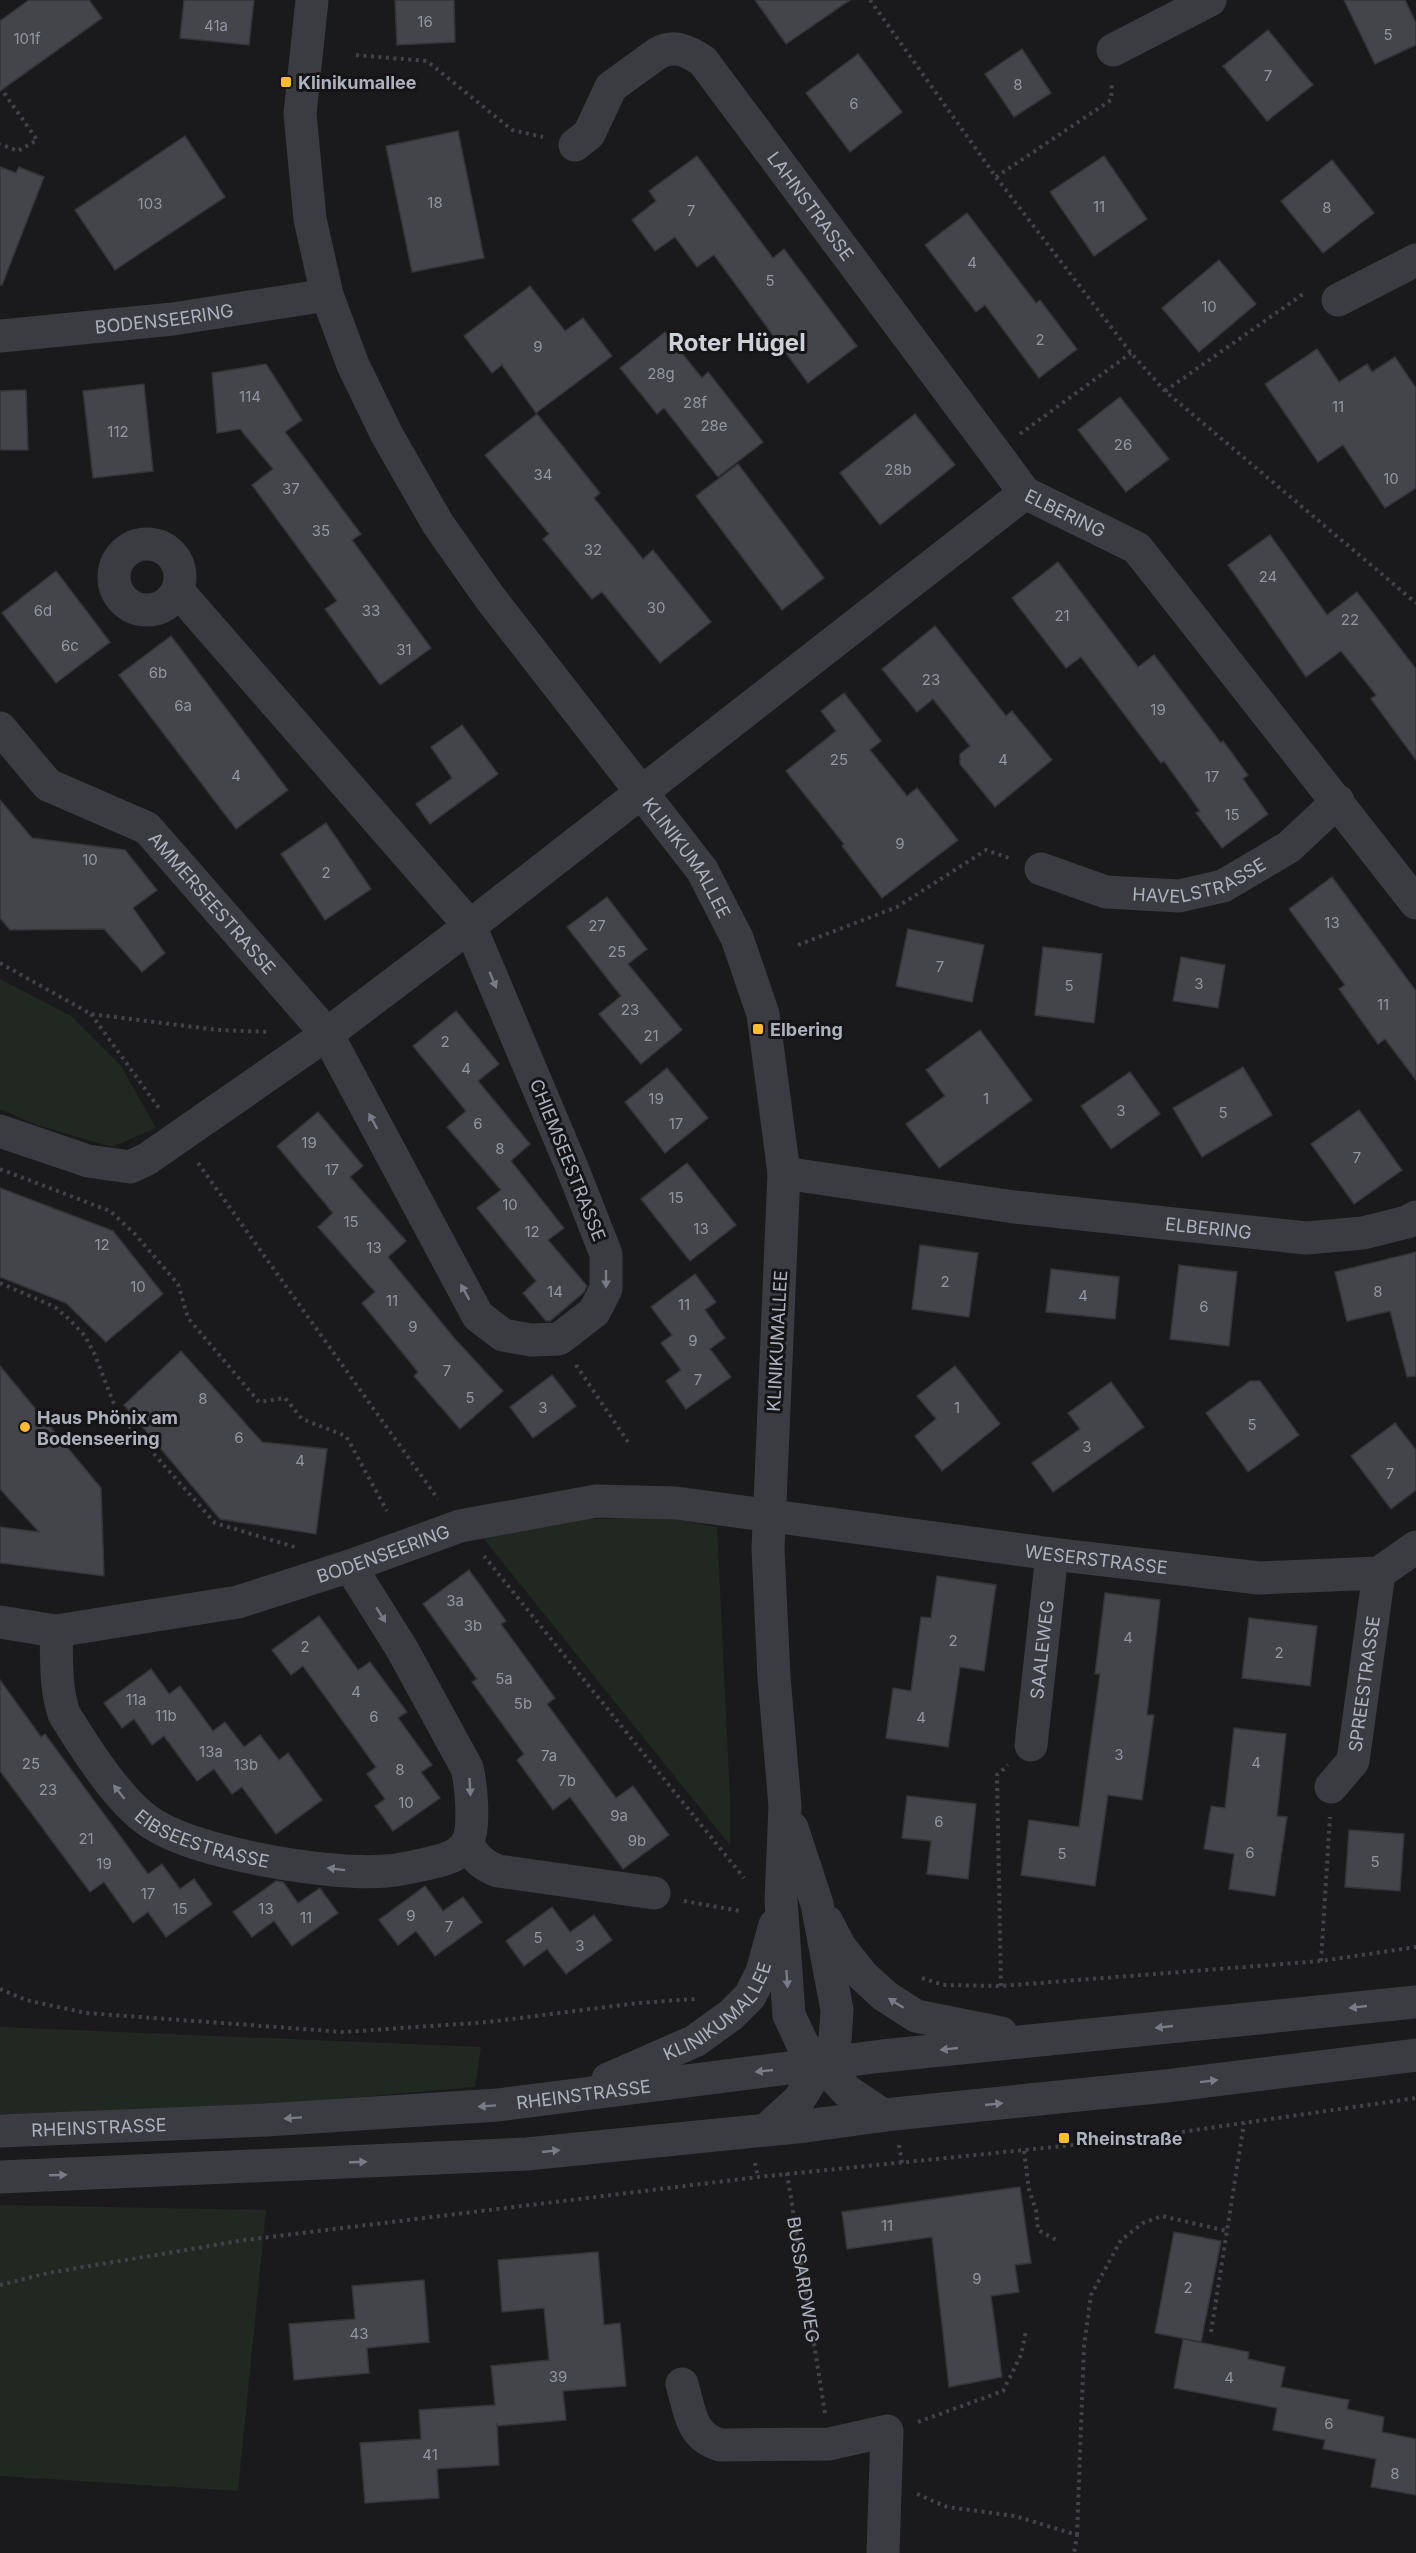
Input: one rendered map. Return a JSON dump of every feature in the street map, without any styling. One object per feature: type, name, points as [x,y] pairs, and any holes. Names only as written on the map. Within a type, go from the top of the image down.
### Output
[{"type":"street","name":"KLINIKUMALLEE","points":[[312,0],[300,114],[310,219],[327,295],[353,364],[387,435],[438,524],[490,598],[702,870],[737,938],[763,1014],[784,1173],[768,1549],[774,1677],[785,1806],[782,1900],[789,2015],[803,2045],[847,2091],[883,2115]]},
{"type":"street","points":[[1113,50],[1210,0]]},
{"type":"street","name":"LAHNSTRASSE","points":[[575,145],[589,134],[611,87],[658,53],[677,48],[703,61],[1024,493]]},
{"type":"street","points":[[1338,300],[1416,260]]},
{"type":"street","name":"BODENSEERING","points":[[0,336],[173,319],[327,295]]},
{"type":"street","name":"ELBERING","points":[[642,791],[1024,493],[1137,548],[1416,903]]},
{"type":"street","points":[[178,591],[470,926]]},
{"type":"street","name":"AMMERSEESTRASSE","points":[[0,728],[48,785],[147,828],[327,1034]]},
{"type":"street","points":[[0,1131],[88,1161],[130,1167],[147,1160],[327,1034],[470,926],[642,791]]},
{"type":"street","name":"HAVELSTRASSE","points":[[1041,869],[1106,892],[1179,896],[1224,886],[1289,848],[1338,801]]},
{"type":"street","name":"CHIEMSEESTRASSE","points":[[470,926],[606,1254],[606,1289],[594,1312],[559,1339]]},
{"type":"street","points":[[327,1034],[478,1316],[504,1335],[531,1340],[559,1339]]},
{"type":"street","name":"ELBERING","points":[[784,1173],[1014,1207],[1306,1238],[1363,1233],[1407,1222],[1416,1217]]},
{"type":"street","name":"BODENSEERING","points":[[0,1622],[56,1631],[238,1602],[350,1566],[460,1526],[596,1501],[676,1503],[769,1514]]},
{"type":"street","name":"WESERSTRASSE","points":[[769,1514],[1052,1554],[1259,1578],[1379,1573]]},
{"type":"street","points":[[1379,1573],[1416,1547]]},
{"type":"street","name":"SAALEWEG","points":[[1031,1745],[1052,1554]]},
{"type":"street","points":[[350,1566],[402,1649],[467,1768],[471,1782],[471,1827],[467,1844],[476,1858],[484,1866],[498,1871],[654,1893]]},
{"type":"street","name":"SPREESTRASSE","points":[[1331,1787],[1353,1761],[1379,1573]]},
{"type":"street","name":"EIBSEESTRASSE","points":[[56,1631],[57,1681],[64,1714],[122,1796],[156,1826],[198,1845],[286,1863],[355,1872],[386,1871],[446,1859],[458,1854],[467,1844]]},
{"type":"street","name":"KLINIKUMALLEE","points":[[766,2130],[799,2100],[822,2064],[835,2041],[837,2010],[817,1904],[785,1806]]},
{"type":"street","name":"KLINIKUMALLEE","points":[[572,2094],[695,2041],[731,2015],[750,1996],[762,1972],[782,1900]]},
{"type":"street","name":"KLINIKUMALLEE","points":[[817,1904],[840,1947],[863,1976],[885,1996],[916,2016],[1033,2040]]},
{"type":"street","name":"RHEINSTRASSE","points":[[0,2131],[266,2120],[498,2105],[572,2094],[1033,2040],[1416,2002]]},
{"type":"street","points":[[0,2177],[430,2160],[539,2153],[1166,2086],[1416,2055]]},
{"type":"street","points":[[682,2384],[695,2429],[707,2441],[720,2445],[829,2444],[887,2431],[883,2553]]},
{"type":"path","points":[[870,0],[996,177],[1131,353],[1165,391],[1416,603]]},
{"type":"path","points":[[996,177],[1111,100],[1113,50]]},
{"type":"path","points":[[356,55],[427,61],[512,130],[575,145]]},
{"type":"path","points":[[0,87],[37,140],[18,151],[0,144]]},
{"type":"path","points":[[1165,391],[1308,291],[1338,300]]},
{"type":"path","points":[[996,453],[1131,353]]},
{"type":"path","points":[[798,945],[897,907],[986,850],[1041,869]]},
{"type":"path","points":[[0,963],[91,1014],[218,1030],[273,1032]]},
{"type":"path","points":[[91,1014],[417,1470],[744,1878]]},
{"type":"path","points":[[0,1169],[110,1211],[134,1233],[178,1284],[188,1318],[259,1402],[285,1398],[302,1419],[346,1436],[387,1511]]},
{"type":"path","points":[[0,1283],[55,1307],[85,1336],[95,1355],[117,1412],[215,1523],[299,1548]]},
{"type":"path","points":[[559,1339],[628,1442]]},
{"type":"path","points":[[1001,1986],[997,1775],[1031,1745]]},
{"type":"path","points":[[1321,1961],[1331,1787]]},
{"type":"path","points":[[654,1893],[740,1911]]},
{"type":"path","points":[[912,1975],[943,1985],[1001,1986],[1321,1961],[1416,1947]]},
{"type":"path","points":[[0,1989],[26,2000],[86,2013],[344,2032],[488,2022],[638,2003],[706,1998]]},
{"type":"path","points":[[0,2285],[48,2273],[245,2240],[787,2174],[1024,2151],[1416,2098]]},
{"type":"path","points":[[1211,2331],[1244,2123]]},
{"type":"path","points":[[1024,2151],[1029,2190],[1036,2210],[1038,2230],[1058,2241]]},
{"type":"path","name":"BUSSARDWEG","points":[[787,2174],[821,2386]]},
{"type":"path","points":[[1074,2553],[1077,2535],[1084,2346],[1091,2295],[1121,2240],[1143,2223],[1162,2216],[1227,2231]]},
{"type":"path","points":[[948,2413],[1003,2391],[1021,2355],[1026,2331]]},
{"type":"path","points":[[910,2492],[947,2507],[1015,2516],[1077,2535]]},
{"type":"shaded area","points":[[0,979],[71,1016],[121,1066],[156,1128],[112,1147],[37,1125],[0,1109]]},
{"type":"shaded area","points":[[669,1518],[717,1527],[730,1798],[730,1845],[483,1538],[577,1519]]},
{"type":"shaded area","points":[[0,2027],[481,2047],[475,2087],[211,2110],[0,2114]]},
{"type":"shaded area","points":[[0,2205],[266,2210],[238,2491],[0,2476]]},
{"type":"building","points":[[29,0],[89,0],[102,18],[0,91],[0,21]]},
{"type":"building","points":[[184,0],[254,0],[249,45],[180,38]]},
{"type":"building","points":[[395,0],[454,0],[455,42],[397,45]]},
{"type":"building","points":[[755,0],[850,0],[786,44]]},
{"type":"building","points":[[1344,0],[1405,0],[1416,23],[1416,45],[1375,64]]},
{"type":"building","points":[[1268,30],[1313,85],[1267,121],[1223,66]]},
{"type":"building","points":[[1022,49],[1051,93],[1014,117],[985,74]]},
{"type":"building","points":[[858,54],[902,112],[850,152],[806,93]]},
{"type":"building","points":[[458,131],[484,258],[412,272],[386,146]]},
{"type":"building","points":[[185,136],[225,197],[115,270],[75,210]]},
{"type":"building","points":[[697,156],[773,258],[784,249],[857,346],[808,383],[714,255],[697,267],[675,237],[655,251],[632,220],[656,201],[649,191]]},
{"type":"building","points":[[1104,156],[1147,219],[1094,256],[1050,192]]},
{"type":"building","points":[[1332,160],[1374,213],[1323,253],[1281,201]]},
{"type":"building","points":[[0,167],[16,173],[19,167],[44,177],[2,285],[0,285]]},
{"type":"building","points":[[967,213],[1036,303],[1040,300],[1077,349],[1039,378],[985,305],[976,312],[925,245]]},
{"type":"building","points":[[1219,260],[1256,304],[1199,352],[1162,308]]},
{"type":"building","points":[[530,286],[565,331],[583,318],[612,356],[536,413],[502,365],[492,373],[464,336]]},
{"type":"building","points":[[665,332],[702,378],[708,372],[763,442],[718,477],[664,408],[657,414],[620,368]]},
{"type":"building","points":[[1317,349],[1339,382],[1367,364],[1372,372],[1395,357],[1416,388],[1416,488],[1385,508],[1343,445],[1318,462],[1265,384]]},
{"type":"building","points":[[266,364],[302,420],[285,432],[361,534],[352,540],[431,648],[380,685],[325,609],[337,601],[252,485],[273,469],[240,429],[217,433],[212,373]]},
{"type":"building","points":[[144,384],[153,471],[93,478],[83,391]]},
{"type":"building","points":[[26,390],[28,450],[0,450],[0,391]]},
{"type":"building","points":[[1120,397],[1169,459],[1126,492],[1078,430]]},
{"type":"building","points":[[537,414],[600,493],[594,498],[643,559],[653,550],[711,622],[660,663],[602,592],[592,599],[543,539],[549,534],[485,455]]},
{"type":"building","points":[[915,414],[955,465],[880,525],[840,473]]},
{"type":"building","points":[[738,464],[824,578],[782,610],[696,496]]},
{"type":"building","points":[[1270,535],[1327,615],[1357,592],[1416,669],[1416,760],[1371,699],[1376,695],[1341,651],[1306,677],[1228,565]]},
{"type":"building","points":[[1058,562],[1138,667],[1154,655],[1248,775],[1243,779],[1268,814],[1222,848],[1196,813],[1200,811],[1164,761],[1161,763],[1081,657],[1066,668],[1012,598]]},
{"type":"building","points":[[56,571],[110,642],[56,683],[2,613]]},
{"type":"building","points":[[935,626],[1006,716],[1012,711],[1052,760],[995,807],[960,764],[960,754],[970,746],[933,699],[917,712],[882,669]]},
{"type":"building","points":[[171,636],[288,790],[236,829],[119,675]]},
{"type":"building","points":[[844,693],[881,741],[870,750],[907,796],[917,788],[958,840],[882,898],[842,846],[844,844],[786,771],[836,731],[821,711]]},
{"type":"building","points":[[462,725],[498,774],[430,824],[416,804],[452,778],[431,747]]},
{"type":"building","points":[[0,800],[32,838],[125,850],[157,890],[133,908],[165,953],[142,972],[104,929],[10,930],[0,918]]},
{"type":"building","points":[[326,823],[371,889],[325,920],[281,854]]},
{"type":"building","points":[[1332,877],[1416,991],[1416,1080],[1385,1039],[1378,1044],[1339,989],[1345,985],[1289,909]]},
{"type":"building","points":[[607,897],[647,949],[628,964],[682,1030],[641,1064],[599,1014],[621,996],[567,927]]},
{"type":"building","points":[[908,929],[984,945],[972,1002],[896,986]]},
{"type":"building","points":[[1043,947],[1102,954],[1094,1023],[1035,1015]]},
{"type":"building","points":[[1181,957],[1225,965],[1218,1008],[1173,1001]]},
{"type":"building","points":[[456,1011],[499,1064],[478,1081],[530,1144],[511,1161],[564,1228],[548,1240],[587,1286],[583,1293],[550,1321],[546,1321],[523,1293],[536,1281],[477,1208],[501,1190],[447,1127],[466,1111],[413,1046]]},
{"type":"building","points":[[980,1030],[1032,1100],[939,1168],[906,1124],[945,1096],[926,1070]]},
{"type":"building","points":[[1243,1067],[1272,1115],[1202,1157],[1173,1108]]},
{"type":"building","points":[[667,1068],[708,1118],[665,1153],[625,1102]]},
{"type":"building","points":[[1130,1072],[1160,1114],[1111,1149],[1081,1106]]},
{"type":"building","points":[[1359,1110],[1402,1170],[1354,1204],[1311,1144]]},
{"type":"building","points":[[318,1112],[363,1166],[350,1177],[406,1241],[388,1257],[455,1339],[503,1391],[460,1429],[414,1376],[418,1372],[362,1303],[375,1292],[318,1227],[333,1213],[277,1146]]},
{"type":"building","points":[[687,1163],[736,1225],[690,1261],[641,1199]]},
{"type":"building","points":[[0,1188],[113,1231],[163,1294],[106,1342],[66,1303],[0,1277]]},
{"type":"building","points":[[920,1245],[978,1253],[969,1317],[912,1309]]},
{"type":"building","points":[[1416,1252],[1416,1376],[1407,1377],[1390,1311],[1347,1321],[1335,1272]]},
{"type":"building","points":[[1179,1265],[1237,1272],[1229,1346],[1170,1339]]},
{"type":"building","points":[[1051,1269],[1119,1277],[1115,1319],[1046,1312]]},
{"type":"building","points":[[695,1274],[716,1302],[705,1310],[725,1338],[710,1349],[731,1377],[686,1409],[666,1381],[681,1370],[661,1343],[672,1335],[651,1307]]},
{"type":"building","points":[[181,1351],[262,1442],[327,1449],[316,1534],[220,1519],[124,1405]]},
{"type":"building","name":"Haus Phönix am Bodenseering","points":[[0,1366],[101,1488],[104,1576],[0,1563],[0,1527],[39,1532],[0,1489]]},
{"type":"building","points":[[955,1366],[1000,1424],[942,1471],[915,1436],[936,1419],[917,1396]]},
{"type":"building","points":[[552,1375],[576,1406],[533,1438],[510,1407]]},
{"type":"building","points":[[1250,1381],[1260,1381],[1299,1435],[1248,1472],[1206,1413]]},
{"type":"building","points":[[1111,1382],[1144,1427],[1053,1492],[1032,1463],[1080,1429],[1068,1413]]},
{"type":"building","points":[[1395,1423],[1416,1450],[1416,1490],[1391,1509],[1351,1456]]},
{"type":"building","points":[[469,1570],[506,1621],[501,1624],[555,1698],[547,1704],[616,1798],[633,1786],[669,1835],[623,1869],[570,1797],[553,1810],[517,1760],[524,1754],[472,1682],[477,1679],[423,1604]]},
{"type":"building","points":[[937,1576],[996,1585],[984,1671],[960,1667],[948,1747],[886,1738],[893,1688],[911,1691],[921,1617],[931,1618]]},
{"type":"building","points":[[1105,1593],[1160,1600],[1147,1715],[1154,1715],[1142,1800],[1108,1795],[1095,1886],[1021,1875],[1029,1820],[1079,1827],[1100,1674],[1095,1674]]},
{"type":"building","points":[[319,1616],[358,1670],[370,1662],[407,1712],[398,1718],[432,1765],[421,1772],[440,1798],[393,1831],[375,1806],[385,1799],[367,1774],[376,1767],[303,1666],[291,1675],[272,1650]]},
{"type":"building","points":[[1249,1618],[1317,1626],[1310,1686],[1242,1678]]},
{"type":"building","points":[[151,1669],[169,1694],[180,1686],[213,1731],[225,1722],[244,1747],[260,1735],[279,1760],[288,1753],[322,1800],[276,1834],[242,1787],[232,1794],[214,1769],[197,1781],[164,1736],[152,1745],[134,1719],[122,1728],[104,1703]]},
{"type":"building","points":[[0,1680],[41,1737],[45,1734],[148,1874],[162,1864],[180,1889],[194,1879],[212,1904],[166,1937],[148,1912],[133,1923],[104,1882],[90,1892],[0,1771]]},
{"type":"building","points":[[1234,1728],[1286,1734],[1277,1816],[1287,1817],[1275,1896],[1229,1889],[1234,1854],[1204,1849],[1211,1806],[1225,1808]]},
{"type":"building","points":[[907,1796],[976,1804],[968,1879],[927,1874],[931,1841],[902,1838]]},
{"type":"building","points":[[1349,1830],[1404,1834],[1400,1891],[1345,1887]]},
{"type":"building","points":[[276,1881],[283,1882],[298,1903],[320,1888],[338,1913],[292,1946],[274,1921],[252,1937],[233,1912]]},
{"type":"building","points":[[425,1886],[443,1911],[463,1897],[482,1922],[435,1956],[416,1931],[398,1945],[379,1920]]},
{"type":"building","points":[[552,1907],[570,1932],[594,1915],[612,1940],[566,1974],[547,1949],[524,1966],[506,1941]]},
{"type":"building","points":[[1020,2187],[1031,2263],[1015,2265],[1019,2292],[991,2296],[1002,2377],[949,2387],[932,2237],[847,2249],[842,2212]]},
{"type":"building","points":[[1174,2232],[1221,2241],[1201,2342],[1155,2333]]},
{"type":"building","points":[[598,2252],[604,2325],[620,2323],[626,2386],[563,2391],[566,2420],[497,2426],[499,2465],[437,2469],[439,2498],[365,2503],[360,2443],[421,2439],[419,2410],[495,2405],[491,2366],[549,2360],[544,2308],[502,2312],[498,2260]]},
{"type":"building","points":[[424,2280],[429,2342],[367,2348],[369,2373],[294,2380],[289,2324],[355,2319],[352,2286]]},
{"type":"building","points":[[1183,2339],[1249,2352],[1248,2359],[1285,2367],[1281,2387],[1349,2400],[1347,2409],[1384,2417],[1382,2432],[1416,2439],[1416,2495],[1371,2487],[1376,2459],[1323,2449],[1325,2440],[1273,2430],[1277,2408],[1174,2388]]},
{"type":"place","name":"Klinikumallee","points":[[286,82]]},
{"type":"place","name":"Elbering","points":[[758,1029]]},
{"type":"place","name":"Haus Phönix am Bodenseering","points":[[25,1427]]},
{"type":"place","name":"Rheinstraße","points":[[1064,2138]]},
{"type":"district","name":"Roter Hügel","points":[[737,342]]}]
